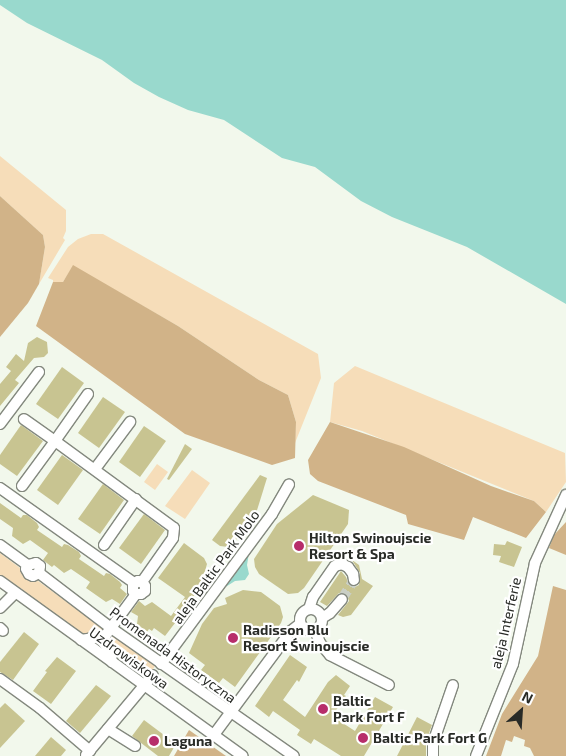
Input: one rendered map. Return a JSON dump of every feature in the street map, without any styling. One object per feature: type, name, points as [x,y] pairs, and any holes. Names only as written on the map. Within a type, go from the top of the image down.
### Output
[{"type":"street","points":[[0,424],[39,372]]},
{"type":"street","points":[[22,486],[88,394]]},
{"type":"street","points":[[24,419],[171,524],[175,532],[138,582]]},
{"type":"street","points":[[95,470],[130,422]]},
{"type":"street","name":"aleja Baltic Park Molo","points":[[162,664],[272,514],[289,484]]},
{"type":"street","points":[[0,488],[145,586],[144,591],[136,594],[108,632],[104,643],[110,652],[112,662]]},
{"type":"street","name":"aleja Interferie","points":[[476,756],[513,664],[530,578],[539,550],[566,494]]},
{"type":"street","points":[[104,544],[136,499]]},
{"type":"street","name":"Promenada Historyczna","points":[[0,546],[28,565],[34,562],[38,564],[39,573],[108,632],[162,664],[294,756]]},
{"type":"street","points":[[300,624],[300,615],[309,609],[314,597],[335,566],[342,564],[348,567],[353,574],[354,580]]},
{"type":"street","name":"Uzdrowiskowa","points":[[0,581],[143,686],[243,756]]},
{"type":"street","points":[[0,608],[15,592]]},
{"type":"street","points":[[322,618],[330,613],[342,599]]},
{"type":"street","points":[[300,624],[308,630],[315,630],[321,624],[322,618],[318,612],[309,609]]},
{"type":"street","points":[[213,736],[291,631],[300,624]]},
{"type":"street","points":[[315,630],[320,643],[330,655],[389,686]]},
{"type":"street","points":[[81,640],[108,632]]},
{"type":"street","points":[[0,679],[41,706],[88,754],[153,675]]},
{"type":"street","points":[[433,756],[433,743],[453,685]]},
{"type":"street","points":[[108,729],[136,746]]},
{"type":"shaded area","points":[[0,156],[66,210],[66,231],[63,238],[65,240],[39,284],[45,247],[43,235],[0,196]]},
{"type":"shaded area","points":[[0,196],[43,235],[45,247],[39,284],[28,303],[0,337]]},
{"type":"shaded area","points":[[91,234],[103,234],[318,354],[321,378],[295,443],[296,422],[288,395],[259,380],[178,326],[73,266],[63,282],[53,282],[53,280],[48,278],[68,247],[78,239]]},
{"type":"shaded area","points":[[73,265],[178,326],[259,380],[288,395],[296,422],[295,458],[272,465],[185,434],[36,326],[53,282],[63,282]]},
{"type":"shaded area","points":[[355,366],[565,453],[566,482],[546,512],[534,501],[362,431],[330,422],[334,383]]},
{"type":"shaded area","points":[[330,422],[404,447],[491,486],[534,501],[546,512],[526,538],[473,517],[464,540],[408,524],[406,515],[318,481],[310,474],[308,460]]},
{"type":"shaded area","points":[[157,464],[168,472],[155,490],[144,482]]},
{"type":"shaded area","points":[[192,470],[210,483],[185,519],[165,506]]},
{"type":"shaded area","points":[[566,522],[566,555],[549,548],[554,535]]},
{"type":"shaded area","points":[[0,553],[20,568],[24,578],[31,582],[38,581],[104,629],[101,634],[83,635],[26,595],[22,589],[0,576]]},
{"type":"shaded area","points":[[553,586],[566,590],[566,756],[534,756],[530,748],[524,746],[525,740],[514,736],[512,742],[506,740],[501,756],[486,756],[502,714],[538,656]]},
{"type":"shaded area","points":[[111,634],[155,666],[151,672],[143,666],[127,662],[114,653],[108,639]]},
{"type":"shaded area","points":[[189,730],[226,756],[174,756]]},
{"type":"water","points":[[0,0],[566,0],[566,304],[467,247],[392,217],[361,201],[315,167],[282,158],[224,120],[188,110],[159,97],[134,83],[102,60],[27,23],[0,5]]},
{"type":"water","points":[[249,553],[247,565],[249,574],[245,580],[235,581],[224,588]]},
{"type":"building","points":[[37,337],[47,342],[48,353],[44,357],[34,358],[15,380],[19,383],[0,406],[0,384],[11,371],[6,367],[16,354],[24,361],[28,343]]},
{"type":"building","points":[[62,367],[84,383],[58,419],[36,404]]},
{"type":"building","points":[[103,397],[125,412],[99,448],[78,433]]},
{"type":"building","points":[[21,425],[43,441],[17,476],[0,464],[0,455]]},
{"type":"building","points":[[144,426],[166,441],[140,477],[119,462]]},
{"type":"building","points":[[185,444],[192,449],[169,480],[167,479]]},
{"type":"building","points":[[62,455],[83,470],[58,505],[37,490]]},
{"type":"building","points":[[260,475],[267,478],[254,520],[232,544],[228,547],[220,546],[212,540]]},
{"type":"building","points":[[103,484],[124,500],[100,534],[78,519]]},
{"type":"building","name":"Hilton Swinoujscie Resort & Spa","points":[[313,495],[349,510],[348,524],[304,588],[298,593],[288,594],[259,574],[255,567],[254,559],[277,524]]},
{"type":"building","points":[[0,503],[21,518],[23,515],[27,515],[37,523],[39,527],[37,530],[62,547],[64,544],[68,545],[79,552],[81,556],[79,559],[104,576],[106,573],[110,574],[120,582],[122,585],[120,588],[127,594],[120,604],[112,599],[106,602],[86,588],[90,582],[71,569],[64,573],[54,565],[52,567],[43,560],[48,553],[30,540],[23,544],[12,536],[13,528],[0,519]]},
{"type":"building","points":[[144,514],[165,530],[141,564],[119,548]]},
{"type":"building","points":[[507,541],[522,547],[514,567],[499,562],[501,556],[493,555],[494,544],[505,545]]},
{"type":"building","points":[[184,543],[204,558],[207,564],[205,571],[192,601],[165,636],[154,628],[152,631],[149,629],[147,632],[137,624],[138,616],[131,612],[139,601],[145,606],[152,602],[171,616],[185,597],[158,578]]},
{"type":"building","points":[[352,560],[359,565],[362,579],[373,586],[351,615],[343,617],[338,615],[349,601],[346,594],[339,593],[327,606],[320,602],[341,571],[349,585],[355,587],[359,585],[360,573]]},
{"type":"building","name":"Radisson Blu Resort Świnoujscie","points":[[243,590],[261,592],[280,606],[283,617],[281,623],[235,687],[223,678],[219,683],[201,670],[205,665],[189,653],[202,624],[214,608],[227,604],[225,598]]},
{"type":"building","points":[[24,632],[39,644],[13,680],[0,672],[0,662]]},
{"type":"building","points":[[290,655],[307,667],[299,682],[297,680],[283,700],[305,717],[328,682],[336,675],[350,686],[344,695],[346,696],[332,716],[355,731],[375,697],[393,707],[364,756],[341,756],[314,739],[311,744],[297,735],[300,730],[273,711],[269,717],[255,706]]},
{"type":"building","points":[[57,657],[76,671],[51,704],[33,691],[47,672],[45,671]]},
{"type":"building","points":[[96,685],[111,696],[80,733],[66,721]]},
{"type":"building","points":[[5,703],[25,721],[0,748],[0,708]]},
{"type":"building","points":[[417,717],[432,725],[426,741],[426,756],[397,756]]},
{"type":"building","points":[[144,720],[176,744],[169,756],[158,756],[132,736]]},
{"type":"building","points":[[51,737],[66,750],[61,756],[35,756]]},
{"type":"tunnel","points":[[342,599],[354,580]]},
{"type":"place","name":"Hilton Swinoujscie Resort & Spa","points":[[299,546]]},
{"type":"place","name":"Radisson Blu Resort Świnoujscie","points":[[233,638]]},
{"type":"place","name":"Baltic Park Fort F","points":[[323,709]]},
{"type":"place","name":"Baltic Park Fort G","points":[[363,738]]},
{"type":"place","name":"Laguna","points":[[154,741]]}]
